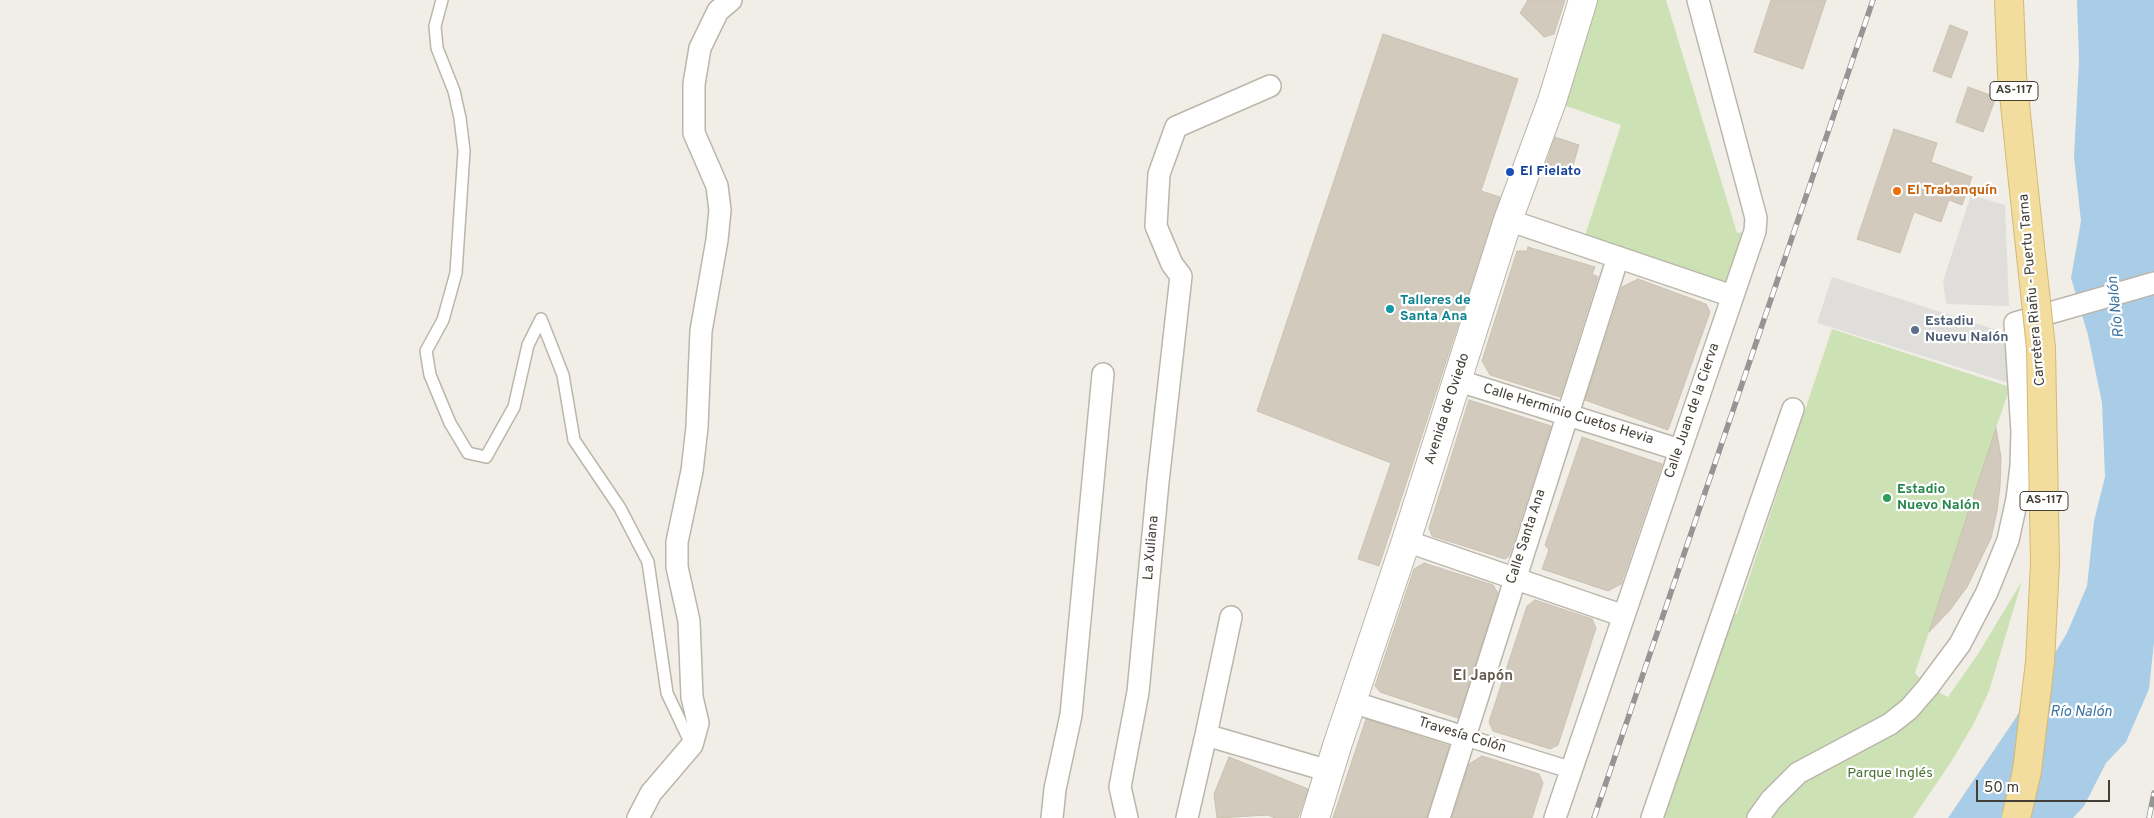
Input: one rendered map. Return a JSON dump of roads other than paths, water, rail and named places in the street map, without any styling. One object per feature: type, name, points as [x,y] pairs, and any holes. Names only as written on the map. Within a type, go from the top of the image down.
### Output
[{"type":"main road","name":"Carretera Riañu - Puertu Tarna","points":[[2009,0],[2012,75],[2040,348],[2045,563],[2040,662],[2027,771],[2016,818]]},
{"type":"street","points":[[638,818],[651,793],[692,745],[698,723],[692,697],[689,621],[677,567],[677,542],[692,470],[697,427],[701,331],[717,240],[720,210],[718,186],[694,133],[694,84],[700,48],[718,11],[730,0]]},
{"type":"street","name":"Avenida de Oviedo","points":[[1315,818],[1406,541],[1508,220],[1552,101],[1583,0]]},
{"type":"street","name":"Calle Juan de la Cierva","points":[[1555,818],[1755,231],[1756,218],[1698,0]]},
{"type":"street","name":"La Xuliana","points":[[1127,818],[1120,787],[1138,692],[1158,482],[1181,276],[1172,264],[1156,226],[1159,174],[1176,127],[1270,86]]},
{"type":"street","points":[[1508,220],[1732,296]]},
{"type":"street","name":"Calle Santa Ana","points":[[1439,818],[1514,578],[1618,258]]},
{"type":"street","points":[[1758,818],[1771,800],[1798,773],[1890,724],[1909,709],[1960,644],[1987,592],[2004,549],[2017,499],[2021,466],[2022,432],[2015,323],[2154,283]]},
{"type":"street","points":[[1052,818],[1055,789],[1071,715],[1102,374]]},
{"type":"street","name":"Calle Herminio Cuetos Hevia","points":[[1456,380],[1680,450]]},
{"type":"street","points":[[1652,818],[1793,409]]},
{"type":"street","points":[[1406,541],[1624,616]]},
{"type":"street","points":[[1186,818],[1231,617]]},
{"type":"street","name":"Travesía Colón","points":[[1352,702],[1571,770]]},
{"type":"street","points":[[1206,734],[1329,771]]},
{"type":"lane","points":[[442,0],[435,26],[437,48],[454,91],[460,118],[464,160],[456,273],[443,320],[426,351],[430,376],[450,423],[468,453],[486,457],[514,407],[528,345],[541,319],[563,375],[574,440],[620,508],[648,562],[667,693],[692,745]]},
{"type":"water","name":"Río Nalón","points":[[2077,0],[2154,0],[2154,642],[2149,689],[2126,742],[2106,763],[2084,806],[2073,818],[1948,818],[2015,719],[2067,633],[2087,586],[2094,521],[2105,477],[2102,403],[2088,335],[2071,278],[2081,221],[2074,157],[2079,61]]},
{"type":"railway","points":[[1594,818],[1873,0]]},
{"type":"railway","points":[[2149,818],[2154,793]]},
{"type":"place","name":"El Fielato","points":[[1510,172]]},
{"type":"place","name":"El Trabanquín","points":[[1897,191]]},
{"type":"place","name":"Talleres de Santa Ana","points":[[1390,309]]},
{"type":"place","name":"Estadiu Nuevu Nalón","points":[[1915,330]]},
{"type":"place","name":"Estadio Nuevo Nalón","points":[[1887,498]]},
{"type":"district","name":"El Japón","points":[[1483,677]]},
{"type":"park label","name":"Parque Inglés","points":[[1890,774]]}]
